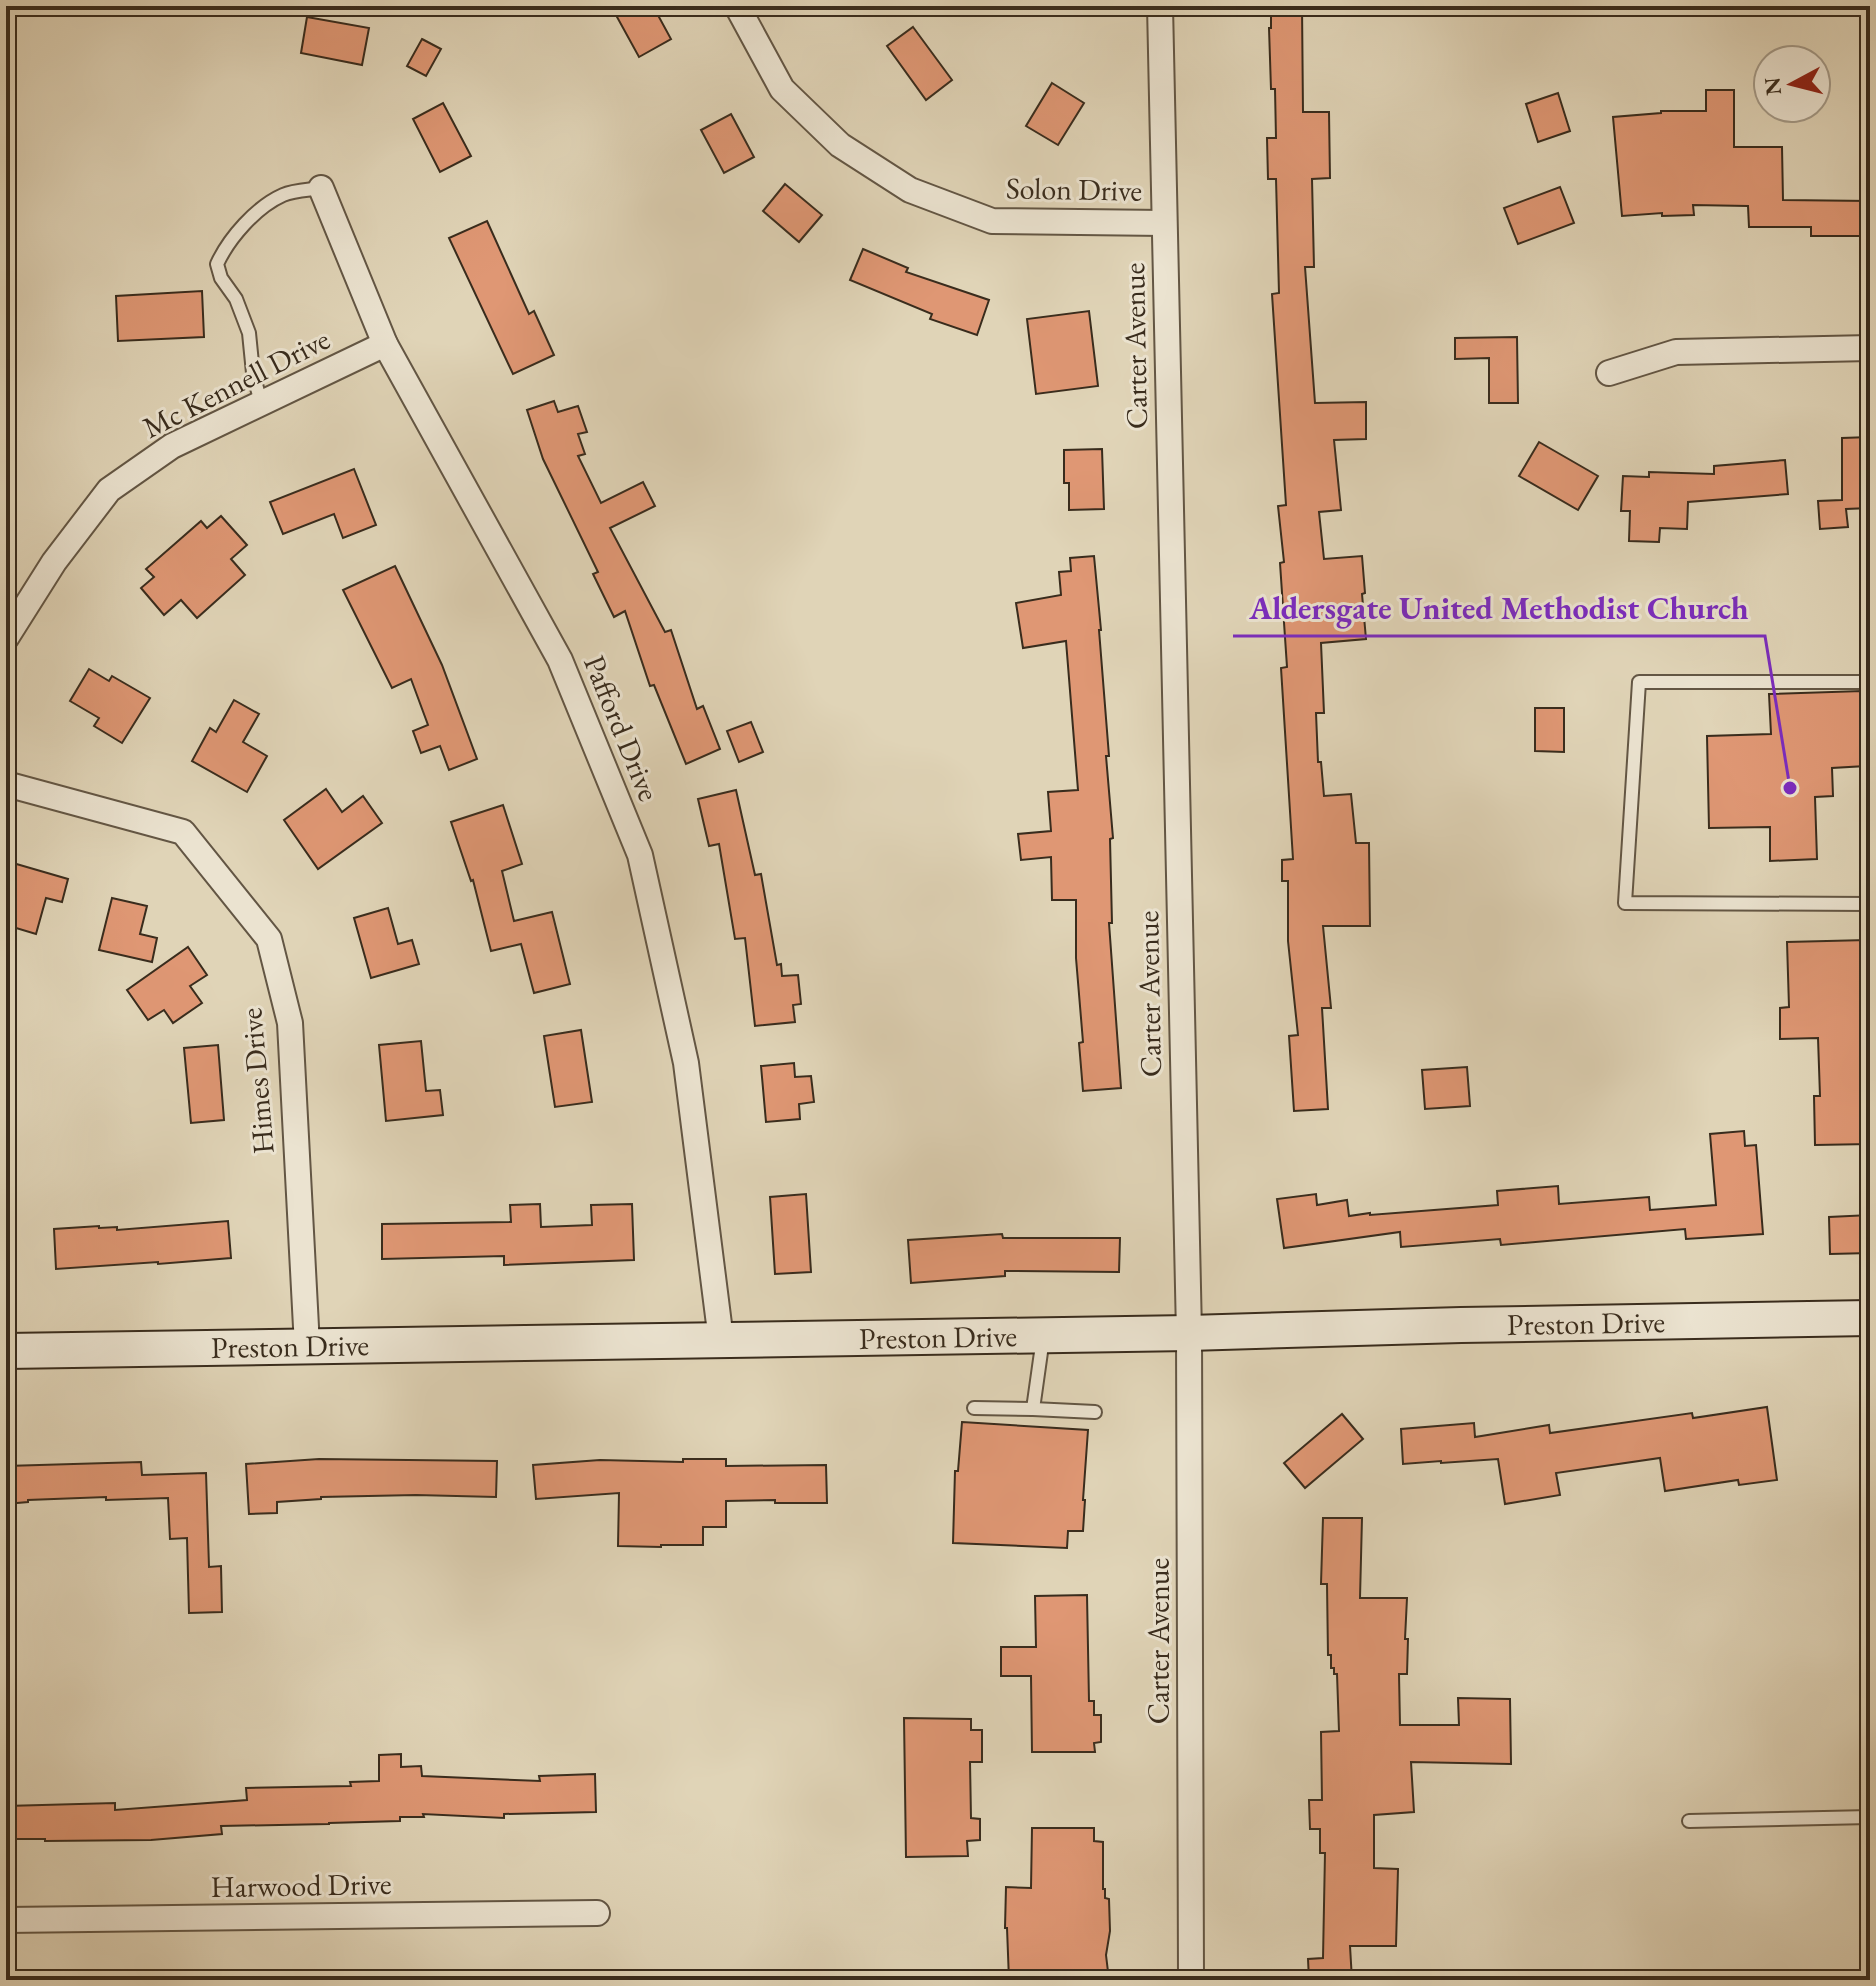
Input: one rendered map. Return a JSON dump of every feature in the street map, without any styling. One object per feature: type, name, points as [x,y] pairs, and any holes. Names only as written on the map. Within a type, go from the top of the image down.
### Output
[{"type":"street","name":"Solon Drive","points":[[737,6],[782,89],[840,145],[910,190],[992,221],[1164,223]]},
{"type":"street","name":"Carter Avenue","points":[[1160,6],[1189,1333],[1191,1980]]},
{"type":"street","name":"Pafford Drive","points":[[321,188],[385,344],[560,660],[640,855],[686,1063],[721,1340]]},
{"type":"street","name":"Mc Kennell Drive","points":[[6,638],[54,562],[109,490],[172,446],[385,344]]},
{"type":"street","points":[[1609,373],[1676,352],[1870,348]]},
{"type":"street","name":"Himes Drive","points":[[6,784],[183,832],[269,939],[290,1023],[307,1346]]},
{"type":"street","name":"Preston Drive","points":[[6,1351],[1189,1333],[1870,1318]]},
{"type":"street","name":"Harwood Drive","points":[[6,1920],[597,1913]]},
{"type":"lane","points":[[261,403],[253,373],[249,333],[236,299],[221,278],[217,264],[240,227],[274,200],[286,193],[321,188]]},
{"type":"lane","points":[[1870,682],[1639,682],[1625,903],[1870,904]]},
{"type":"lane","points":[[1033,1409],[1044,1335]]},
{"type":"lane","points":[[974,1408],[1095,1412]]},
{"type":"lane","points":[[1689,1821],[1870,1817]]},
{"type":"building","points":[[611,6],[653,6],[671,39],[639,57]]},
{"type":"building","points":[[1271,6],[1302,6],[1303,112],[1329,112],[1330,178],[1312,179],[1314,267],[1305,267],[1315,403],[1366,402],[1366,439],[1334,440],[1341,510],[1319,512],[1324,559],[1362,556],[1366,639],[1321,643],[1324,713],[1316,713],[1318,762],[1321,762],[1324,796],[1351,794],[1356,843],[1369,843],[1370,926],[1323,926],[1331,1008],[1322,1008],[1328,1109],[1294,1111],[1289,1036],[1298,1035],[1288,941],[1288,881],[1282,881],[1282,860],[1293,859],[1281,668],[1287,667],[1280,563],[1284,562],[1278,506],[1286,505],[1272,294],[1279,293],[1276,179],[1268,179],[1267,138],[1276,138],[1275,89],[1271,89]]},
{"type":"building","points":[[307,17],[369,28],[362,65],[301,53]]},
{"type":"building","points":[[913,27],[952,80],[926,100],[887,46]]},
{"type":"building","points":[[422,39],[441,49],[426,76],[407,66]]},
{"type":"building","points":[[1052,83],[1084,103],[1058,145],[1026,126]]},
{"type":"building","points":[[1706,90],[1734,90],[1734,147],[1782,147],[1783,200],[1870,201],[1870,236],[1811,236],[1811,227],[1749,227],[1748,206],[1693,205],[1694,215],[1662,216],[1662,213],[1622,216],[1613,117],[1661,111],[1706,111]]},
{"type":"building","points":[[1558,93],[1570,131],[1538,142],[1526,104]]},
{"type":"building","points":[[443,103],[471,156],[440,172],[413,119]]},
{"type":"building","points":[[731,114],[754,157],[724,173],[701,130]]},
{"type":"building","points":[[785,184],[822,215],[799,242],[763,211]]},
{"type":"building","points":[[1560,187],[1574,223],[1518,244],[1504,208]]},
{"type":"building","points":[[487,221],[529,314],[534,311],[554,355],[513,374],[449,238]]},
{"type":"building","points":[[863,249],[908,268],[906,272],[989,300],[977,335],[930,319],[932,314],[850,280]]},
{"type":"building","points":[[202,291],[204,337],[118,341],[116,296]]},
{"type":"building","points":[[1089,311],[1098,386],[1036,394],[1027,319]]},
{"type":"building","points":[[1517,337],[1518,403],[1489,403],[1489,358],[1455,359],[1455,338]]},
{"type":"building","points":[[554,401],[558,412],[578,406],[587,432],[578,434],[585,454],[578,456],[601,503],[643,482],[655,506],[610,528],[665,632],[671,630],[697,709],[703,706],[720,749],[686,764],[654,685],[650,686],[625,611],[614,617],[593,574],[598,572],[543,459],[527,410]]},
{"type":"building","points":[[1870,437],[1870,508],[1846,509],[1848,527],[1820,529],[1818,501],[1842,500],[1842,438]]},
{"type":"building","points":[[1539,442],[1598,476],[1578,510],[1519,476]]},
{"type":"building","points":[[1102,449],[1104,509],[1069,510],[1069,483],[1064,483],[1064,450]]},
{"type":"building","points":[[1785,460],[1788,494],[1688,502],[1687,529],[1660,528],[1659,542],[1629,541],[1630,511],[1621,511],[1623,476],[1649,477],[1649,472],[1714,474],[1714,466]]},
{"type":"building","points":[[354,469],[376,525],[343,538],[334,514],[283,534],[270,502]]},
{"type":"building","points":[[221,516],[247,545],[231,559],[245,575],[197,618],[181,600],[164,615],[141,588],[154,577],[146,569],[201,521],[207,528]]},
{"type":"building","points":[[1094,556],[1109,756],[1106,756],[1113,838],[1110,839],[1112,923],[1109,923],[1121,1088],[1083,1091],[1076,900],[1052,900],[1051,857],[1021,860],[1018,834],[1051,831],[1048,792],[1078,790],[1066,641],[1023,648],[1016,603],[1061,595],[1059,572],[1071,571],[1070,558]]},
{"type":"building","points":[[395,566],[442,665],[477,759],[449,770],[440,746],[421,753],[413,731],[428,725],[411,679],[392,688],[343,590]]},
{"type":"building","points":[[89,669],[109,681],[112,676],[150,698],[122,743],[94,726],[99,718],[70,701]]},
{"type":"building","points":[[1862,691],[1866,766],[1832,768],[1833,796],[1815,797],[1817,859],[1770,861],[1770,827],[1709,828],[1707,736],[1771,734],[1769,694]]},
{"type":"building","points":[[234,700],[259,714],[243,742],[267,756],[247,792],[192,761],[210,728],[216,732]]},
{"type":"building","points":[[1535,708],[1564,708],[1564,752],[1535,751]]},
{"type":"building","points":[[751,722],[763,752],[739,762],[727,731]]},
{"type":"building","points":[[326,789],[342,812],[363,796],[382,823],[318,869],[284,820]]},
{"type":"building","points":[[736,790],[755,875],[761,874],[777,965],[781,964],[782,976],[798,975],[801,1004],[793,1005],[795,1022],[755,1026],[745,938],[735,939],[719,844],[709,846],[698,799]]},
{"type":"building","points":[[503,805],[522,864],[502,871],[514,921],[552,912],[570,984],[534,993],[521,944],[491,951],[473,880],[451,822]]},
{"type":"building","points":[[13,863],[68,879],[62,902],[46,898],[36,934],[6,925],[6,888]]},
{"type":"building","points":[[112,898],[147,906],[140,934],[157,938],[152,962],[99,950]]},
{"type":"building","points":[[388,908],[398,944],[412,940],[419,964],[371,978],[354,918]]},
{"type":"building","points":[[1867,940],[1870,944],[1870,1144],[1815,1145],[1814,1096],[1820,1096],[1818,1038],[1780,1039],[1780,1008],[1789,1007],[1787,942]]},
{"type":"building","points":[[188,947],[207,975],[190,986],[202,1003],[173,1023],[164,1010],[148,1020],[127,990]]},
{"type":"building","points":[[581,1030],[592,1102],[555,1107],[544,1036]]},
{"type":"building","points":[[421,1041],[426,1091],[440,1090],[443,1115],[386,1121],[379,1045]]},
{"type":"building","points":[[218,1045],[224,1120],[191,1123],[184,1048]]},
{"type":"building","points":[[794,1063],[795,1077],[811,1076],[814,1102],[799,1104],[800,1119],[766,1122],[761,1066]]},
{"type":"building","points":[[1467,1067],[1470,1106],[1425,1109],[1422,1070]]},
{"type":"building","points":[[1744,1131],[1745,1146],[1756,1145],[1763,1234],[1686,1239],[1685,1229],[1501,1245],[1500,1239],[1401,1247],[1400,1232],[1284,1248],[1277,1199],[1316,1194],[1317,1205],[1347,1200],[1349,1216],[1498,1205],[1497,1191],[1558,1186],[1559,1204],[1649,1197],[1650,1210],[1716,1205],[1710,1134]]},
{"type":"building","points":[[806,1194],[811,1272],[775,1274],[770,1197]]},
{"type":"building","points":[[540,1204],[541,1227],[592,1225],[591,1205],[632,1204],[634,1260],[504,1265],[504,1256],[382,1259],[382,1224],[511,1222],[510,1205]]},
{"type":"building","points":[[1870,1215],[1870,1253],[1830,1254],[1829,1217]]},
{"type":"building","points":[[228,1221],[231,1258],[56,1269],[54,1229],[99,1226],[117,1227],[117,1230]]},
{"type":"building","points":[[1002,1234],[1003,1238],[1120,1238],[1119,1272],[1005,1271],[1005,1276],[911,1283],[908,1240]]},
{"type":"building","points":[[1767,1407],[1777,1480],[1739,1485],[1738,1480],[1665,1491],[1660,1458],[1556,1473],[1560,1495],[1505,1504],[1498,1459],[1403,1464],[1401,1429],[1474,1423],[1475,1437],[1549,1425],[1550,1433],[1692,1413],[1693,1418]]},
{"type":"building","points":[[1342,1414],[1363,1439],[1305,1488],[1284,1463]]},
{"type":"building","points":[[962,1422],[1088,1430],[1083,1531],[1068,1531],[1067,1548],[953,1543],[955,1471],[958,1471]]},
{"type":"building","points":[[319,1459],[497,1461],[496,1497],[321,1497],[277,1502],[277,1513],[249,1514],[246,1464]]},
{"type":"building","points":[[683,1459],[726,1459],[726,1466],[826,1465],[827,1503],[726,1501],[726,1527],[703,1527],[703,1545],[661,1547],[618,1546],[619,1493],[536,1499],[533,1465],[600,1460],[683,1462]]},
{"type":"building","points":[[141,1462],[142,1475],[206,1473],[209,1567],[221,1566],[222,1612],[189,1613],[187,1538],[170,1539],[168,1498],[106,1500],[106,1497],[28,1500],[6,1504],[6,1466]]},
{"type":"building","points":[[1323,1518],[1362,1518],[1360,1598],[1407,1598],[1407,1674],[1399,1674],[1400,1725],[1459,1725],[1458,1698],[1510,1699],[1511,1764],[1411,1762],[1414,1812],[1374,1815],[1374,1868],[1398,1869],[1396,1946],[1350,1946],[1352,1980],[1309,1980],[1308,1959],[1323,1958],[1325,1853],[1320,1853],[1320,1829],[1310,1829],[1309,1800],[1322,1800],[1321,1732],[1339,1731],[1337,1674],[1331,1668],[1331,1655],[1328,1655],[1327,1584],[1321,1584]]},
{"type":"building","points":[[1087,1595],[1089,1701],[1094,1701],[1094,1715],[1101,1715],[1101,1742],[1094,1743],[1095,1752],[1032,1752],[1031,1676],[1001,1676],[1001,1647],[1036,1647],[1035,1596]]},
{"type":"building","points":[[904,1718],[971,1719],[971,1730],[982,1730],[982,1762],[970,1762],[971,1818],[980,1819],[980,1840],[967,1841],[968,1856],[906,1857]]},
{"type":"building","points":[[401,1754],[401,1767],[421,1766],[422,1776],[540,1781],[539,1776],[595,1774],[596,1812],[504,1814],[504,1818],[423,1814],[424,1817],[400,1817],[400,1821],[221,1826],[222,1834],[151,1840],[6,1839],[6,1806],[115,1803],[115,1810],[247,1800],[246,1788],[351,1786],[350,1782],[379,1781],[379,1755]]},
{"type":"building","points":[[1032,1828],[1094,1828],[1094,1841],[1103,1842],[1103,1889],[1105,1898],[1109,1899],[1110,1931],[1106,1955],[1109,1980],[1009,1980],[1006,1887],[1031,1888]]},
{"type":"place","name":"Aldersgate United Methodist Church","points":[[1790,788]]}]
